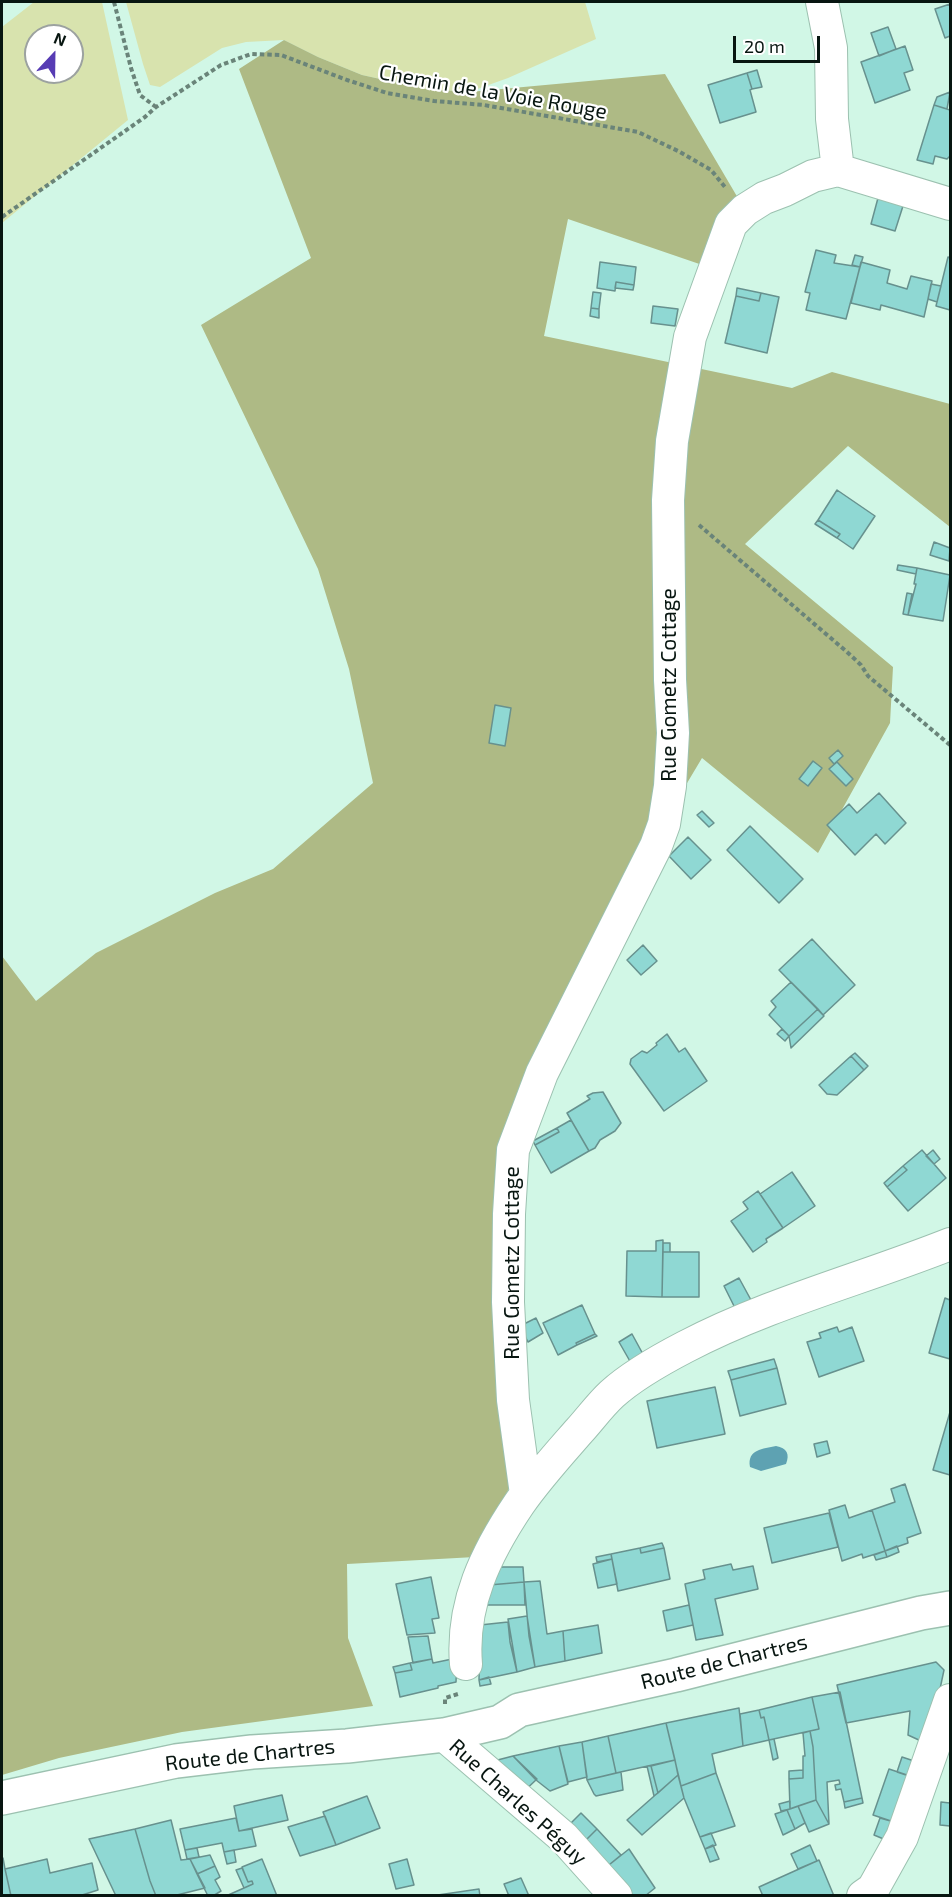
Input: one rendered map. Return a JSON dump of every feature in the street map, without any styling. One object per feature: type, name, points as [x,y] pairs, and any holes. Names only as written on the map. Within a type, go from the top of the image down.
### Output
[{"type":"main road","name":"Route de Chartres","points":[[2,1798],[176,1761],[444,1735],[500,1722],[519,1710],[676,1675],[921,1613],[951,1608]]},
{"type":"main road","name":"Route de Chartres","points":[[500,1722],[520,1726],[744,1680],[911,1637],[951,1629]]},
{"type":"street","points":[[831,5],[832,119],[838,170],[951,204]]},
{"type":"street","name":"Rue Gometz Cottage","points":[[526,1494],[513,1400],[508,1302],[509,1215],[513,1150],[542,1073],[656,846],[664,824],[670,786],[673,733],[670,680],[668,500],[672,441],[690,337],[731,224],[745,210],[764,198],[813,176],[838,170]]},
{"type":"street","points":[[466,1664],[465,1635],[471,1602],[482,1566],[500,1532],[551,1463],[612,1394],[634,1377],[667,1357],[737,1322],[783,1303],[951,1244]]},
{"type":"street","points":[[863,1896],[873,1889],[882,1876],[902,1837],[951,1700]]},
{"type":"street","name":"Rue Charles Péguy","points":[[444,1735],[564,1838],[616,1896]]},
{"type":"path","points":[[114,2],[140,95],[156,107]]},
{"type":"path","name":"Chemin de la Voie Rouge","points":[[2,217],[156,107],[221,65],[251,54],[281,55],[387,93],[484,105],[638,132],[711,170],[745,210]]},
{"type":"path","points":[[668,500],[847,652],[861,665],[868,676],[951,745]]},
{"type":"green space","points":[[34,2],[102,2],[128,120],[2,223],[2,27]]},
{"type":"green space","points":[[126,2],[585,2],[596,39],[508,78],[469,92],[426,89],[362,75],[284,40],[246,42],[222,48],[160,87],[150,85]]},
{"type":"green space","points":[[284,40],[362,75],[426,89],[469,92],[665,74],[745,210],[714,269],[568,219],[544,336],[792,388],[832,372],[950,404],[950,527],[848,446],[745,544],[893,667],[890,723],[818,853],[702,758],[597,934],[506,1147],[518,1470],[475,1557],[347,1564],[348,1638],[373,1706],[182,1732],[59,1758],[2,1775],[2,956],[36,1001],[96,953],[215,893],[273,869],[373,783],[349,669],[318,569],[201,325],[311,258],[239,69]]},
{"type":"water","points":[[776,1446],[787,1452],[786,1464],[761,1471],[750,1467],[753,1453]]},
{"type":"building","points":[[950,4],[950,36],[945,38],[935,9]]},
{"type":"building","points":[[888,27],[896,49],[879,56],[871,33]]},
{"type":"building","points":[[905,46],[913,70],[904,73],[910,90],[875,103],[861,62]]},
{"type":"building","points":[[757,70],[762,87],[752,89],[747,73]]},
{"type":"building","points":[[747,73],[756,112],[720,123],[708,85]]},
{"type":"building","points":[[950,92],[947,109],[934,105],[937,97]]},
{"type":"building","points":[[934,105],[950,110],[950,156],[947,159],[935,156],[933,164],[917,160]]},
{"type":"building","points":[[878,198],[903,206],[895,231],[871,224]]},
{"type":"building","points":[[816,250],[836,255],[834,263],[860,267],[846,319],[806,310],[810,293],[805,292]]},
{"type":"building","points":[[855,255],[863,257],[860,267],[852,265]]},
{"type":"building","points":[[948,257],[950,258],[950,310],[936,306]]},
{"type":"building","points":[[600,262],[636,267],[634,285],[616,282],[615,291],[597,288]]},
{"type":"building","points":[[861,262],[890,270],[887,283],[907,289],[911,276],[932,281],[924,317],[881,305],[880,310],[851,303]]},
{"type":"building","points":[[616,282],[634,285],[633,290],[615,288]]},
{"type":"building","points":[[931,284],[941,286],[937,302],[928,299]]},
{"type":"building","points":[[737,288],[761,293],[759,301],[736,296]]},
{"type":"building","points":[[593,292],[601,293],[599,309],[591,308]]},
{"type":"building","points":[[761,293],[779,297],[767,353],[725,343],[736,296],[759,301]]},
{"type":"building","points":[[653,306],[678,309],[675,326],[651,323]]},
{"type":"building","points":[[591,308],[599,309],[599,318],[590,316]]},
{"type":"building","points":[[837,490],[875,516],[853,549],[837,538],[840,534],[818,520]]},
{"type":"building","points":[[818,520],[840,534],[837,538],[815,524]]},
{"type":"building","points":[[934,542],[950,548],[949,561],[930,555]]},
{"type":"building","points":[[898,565],[917,568],[916,574],[897,570]]},
{"type":"building","points":[[917,568],[950,575],[943,621],[908,615],[916,584],[914,584]]},
{"type":"building","points":[[907,593],[912,594],[908,615],[903,614]]},
{"type":"building","points":[[495,705],[511,708],[505,746],[489,743]]},
{"type":"building","points":[[838,750],[843,756],[834,764],[829,758]]},
{"type":"building","points":[[813,761],[822,768],[808,786],[799,779]]},
{"type":"building","points":[[837,762],[853,779],[846,786],[829,769]]},
{"type":"building","points":[[879,793],[906,823],[885,844],[876,834],[855,855],[827,825],[849,804],[857,813]]},
{"type":"building","points":[[702,811],[714,823],[709,827],[697,815]]},
{"type":"building","points":[[750,826],[803,879],[779,903],[727,850]]},
{"type":"building","points":[[688,837],[711,860],[691,879],[669,856]]},
{"type":"building","points":[[812,939],[855,985],[823,1015],[779,970]]},
{"type":"building","points":[[643,945],[657,961],[641,975],[627,960]]},
{"type":"building","points":[[791,982],[818,1009],[789,1036],[769,1015],[776,1007],[771,1001]]},
{"type":"building","points":[[818,1009],[824,1016],[791,1048],[789,1036]]},
{"type":"building","points":[[782,1029],[789,1036],[785,1041],[777,1034]]},
{"type":"building","points":[[667,1034],[679,1052],[685,1048],[707,1081],[664,1111],[630,1064],[631,1059],[642,1051],[647,1053]]},
{"type":"building","points":[[855,1053],[868,1066],[864,1070],[851,1056]]},
{"type":"building","points":[[851,1056],[864,1070],[837,1095],[827,1094],[819,1085]]},
{"type":"building","points":[[603,1092],[621,1123],[615,1131],[600,1140],[595,1148],[589,1151],[567,1113],[590,1099],[587,1096]]},
{"type":"building","points":[[571,1120],[589,1151],[551,1173],[535,1145],[559,1132],[557,1128]]},
{"type":"building","points":[[557,1128],[559,1132],[535,1145],[533,1141]]},
{"type":"building","points":[[922,1150],[946,1178],[908,1211],[887,1187],[907,1170],[903,1166]]},
{"type":"building","points":[[933,1150],[940,1159],[934,1164],[926,1156]]},
{"type":"building","points":[[903,1166],[907,1170],[887,1187],[884,1183]]},
{"type":"building","points":[[792,1172],[815,1206],[783,1228],[760,1194]]},
{"type":"building","points":[[758,1191],[783,1228],[766,1239],[767,1242],[753,1252],[731,1221],[748,1209],[743,1202]]},
{"type":"building","points":[[663,1240],[662,1297],[626,1296],[627,1251],[656,1251],[656,1241]]},
{"type":"building","points":[[663,1243],[670,1243],[670,1252],[663,1252]]},
{"type":"building","points":[[663,1252],[699,1252],[699,1297],[662,1297]]},
{"type":"building","points":[[739,1278],[751,1300],[735,1308],[724,1286]]},
{"type":"building","points":[[945,1298],[950,1300],[950,1359],[929,1353]]},
{"type":"building","points":[[582,1305],[595,1334],[558,1355],[543,1323]]},
{"type":"building","points":[[536,1318],[543,1333],[528,1342],[520,1326]]},
{"type":"building","points":[[837,1327],[839,1332],[852,1327],[864,1361],[819,1377],[807,1342],[821,1338],[819,1333]]},
{"type":"building","points":[[595,1334],[597,1336],[577,1345],[576,1343]]},
{"type":"building","points":[[632,1334],[644,1356],[631,1363],[619,1342]]},
{"type":"building","points":[[774,1359],[777,1368],[731,1380],[728,1371]]},
{"type":"building","points":[[777,1368],[786,1404],[740,1416],[731,1380]]},
{"type":"building","points":[[715,1387],[725,1434],[657,1448],[647,1401]]},
{"type":"building","points":[[950,1412],[950,1475],[933,1470]]},
{"type":"building","points":[[827,1441],[830,1453],[817,1457],[814,1444]]},
{"type":"building","points":[[905,1484],[921,1533],[907,1538],[908,1543],[885,1551],[872,1510],[895,1502],[891,1489]]},
{"type":"building","points":[[845,1505],[849,1518],[872,1510],[885,1551],[863,1558],[862,1554],[842,1561],[829,1510]]},
{"type":"building","points":[[829,1513],[838,1547],[772,1563],[764,1528]]},
{"type":"building","points":[[662,1543],[664,1548],[641,1553],[640,1548]]},
{"type":"building","points":[[897,1546],[899,1552],[887,1557],[885,1551]]},
{"type":"building","points":[[640,1548],[641,1553],[664,1548],[670,1579],[618,1591],[611,1554]]},
{"type":"building","points":[[885,1551],[887,1557],[876,1560],[874,1555]]},
{"type":"building","points":[[611,1554],[612,1559],[597,1562],[596,1557]]},
{"type":"building","points":[[612,1559],[617,1584],[598,1588],[593,1564]]},
{"type":"building","points":[[731,1564],[733,1570],[753,1566],[758,1589],[715,1599],[723,1635],[696,1640],[685,1584],[705,1579],[703,1570]]},
{"type":"building","points":[[493,1567],[523,1567],[524,1582],[489,1585]]},
{"type":"building","points":[[431,1577],[439,1618],[432,1619],[435,1633],[407,1635],[396,1584]]},
{"type":"building","points":[[540,1581],[547,1634],[563,1631],[565,1661],[535,1667],[529,1636],[524,1582]]},
{"type":"building","points":[[524,1582],[525,1605],[485,1605],[489,1585]]},
{"type":"building","points":[[689,1605],[693,1625],[667,1631],[663,1611]]},
{"type":"building","points":[[527,1616],[535,1667],[517,1672],[508,1619]]},
{"type":"building","points":[[508,1622],[517,1672],[479,1680],[480,1625]]},
{"type":"building","points":[[598,1625],[602,1653],[565,1661],[563,1631]]},
{"type":"building","points":[[428,1636],[432,1659],[413,1663],[408,1637]]},
{"type":"building","points":[[457,1658],[456,1682],[400,1697],[395,1673],[412,1670],[410,1663],[432,1659],[433,1663]]},
{"type":"building","points":[[936,1662],[944,1670],[940,1689],[921,1741],[908,1735],[910,1711],[846,1723],[837,1685]]},
{"type":"building","points":[[410,1663],[412,1670],[395,1673],[393,1667]]},
{"type":"building","points":[[489,1677],[491,1684],[480,1686],[479,1680]]},
{"type":"building","points":[[840,1692],[862,1798],[844,1802],[841,1789],[836,1790],[835,1785],[840,1784],[839,1780],[827,1782],[829,1824],[816,1800],[810,1731],[819,1729],[812,1697]]},
{"type":"building","points":[[812,1697],[819,1729],[769,1740],[764,1717],[761,1718],[759,1710]]},
{"type":"building","points":[[739,1708],[743,1746],[712,1754],[716,1773],[681,1786],[666,1723]]},
{"type":"building","points":[[759,1710],[761,1718],[764,1717],[769,1740],[743,1746],[740,1714]]},
{"type":"building","points":[[666,1723],[675,1760],[616,1773],[608,1736]]},
{"type":"building","points":[[810,1731],[816,1800],[790,1809],[789,1779],[803,1778],[803,1756],[805,1756],[803,1733]]},
{"type":"building","points":[[608,1736],[616,1773],[587,1780],[582,1742]]},
{"type":"building","points":[[774,1739],[778,1758],[773,1760],[769,1740]]},
{"type":"building","points":[[582,1742],[587,1777],[568,1782],[559,1746]]},
{"type":"building","points":[[559,1746],[568,1784],[550,1791],[513,1756]]},
{"type":"building","points":[[513,1756],[537,1779],[520,1795],[486,1763]]},
{"type":"building","points":[[902,1757],[914,1761],[909,1776],[897,1772]]},
{"type":"building","points":[[675,1760],[678,1775],[658,1793],[651,1766]]},
{"type":"building","points":[[647,1766],[651,1766],[658,1793],[654,1796]]},
{"type":"building","points":[[889,1769],[910,1776],[894,1822],[873,1815]]},
{"type":"building","points":[[803,1770],[803,1778],[789,1779],[789,1771]]},
{"type":"building","points":[[621,1772],[623,1790],[596,1796],[587,1780]]},
{"type":"building","points":[[716,1773],[735,1826],[700,1837],[681,1786]]},
{"type":"building","points":[[678,1775],[684,1798],[642,1835],[627,1820]]},
{"type":"building","points":[[282,1795],[288,1820],[239,1831],[234,1806]]},
{"type":"building","points":[[367,1796],[380,1828],[336,1845],[323,1812]]},
{"type":"building","points":[[862,1798],[863,1803],[845,1808],[844,1802]]},
{"type":"building","points":[[816,1800],[829,1824],[809,1832],[798,1806]]},
{"type":"building","points":[[790,1801],[790,1809],[781,1811],[779,1804]]},
{"type":"building","points":[[941,1802],[950,1803],[950,1826],[940,1825]]},
{"type":"building","points":[[798,1806],[805,1823],[795,1829],[787,1810]]},
{"type":"building","points":[[787,1810],[795,1829],[783,1835],[775,1814]]},
{"type":"building","points":[[581,1813],[597,1829],[580,1846],[563,1831]]},
{"type":"building","points":[[325,1816],[336,1845],[300,1856],[288,1827]]},
{"type":"building","points":[[236,1818],[239,1831],[252,1829],[256,1846],[224,1852],[222,1843],[185,1850],[180,1829]]},
{"type":"building","points":[[880,1818],[894,1822],[886,1840],[874,1835]]},
{"type":"building","points":[[171,1820],[181,1860],[190,1859],[205,1888],[173,1896],[156,1896],[135,1829]]},
{"type":"building","points":[[135,1829],[156,1896],[116,1896],[89,1839]]},
{"type":"building","points":[[597,1829],[621,1855],[604,1869],[580,1846]]},
{"type":"building","points":[[711,1833],[716,1845],[705,1849],[700,1837]]},
{"type":"building","points":[[713,1845],[719,1859],[710,1862],[705,1849]]},
{"type":"building","points":[[810,1845],[817,1861],[798,1869],[791,1854]]},
{"type":"building","points":[[197,1848],[199,1857],[187,1859],[185,1850]]},
{"type":"building","points":[[629,1849],[655,1888],[645,1896],[623,1896],[604,1869]]},
{"type":"building","points":[[234,1850],[236,1862],[227,1864],[224,1852]]},
{"type":"building","points":[[210,1855],[215,1866],[197,1874],[190,1859]]},
{"type":"building","points":[[3,1858],[11,1896],[2,1896]]},
{"type":"building","points":[[47,1859],[50,1873],[92,1863],[98,1890],[79,1896],[11,1896],[5,1869]]},
{"type":"building","points":[[262,1859],[277,1896],[226,1896],[253,1884],[252,1881],[248,1882],[242,1867]]},
{"type":"building","points":[[407,1859],[414,1885],[396,1889],[389,1864]]},
{"type":"building","points":[[819,1860],[834,1896],[763,1896],[759,1887]]},
{"type":"building","points":[[215,1866],[220,1877],[215,1880],[221,1891],[208,1896],[197,1874]]},
{"type":"building","points":[[242,1868],[248,1882],[252,1881],[253,1884],[244,1888],[236,1870]]},
{"type":"building","points":[[521,1878],[529,1896],[509,1896],[504,1884]]},
{"type":"building","points":[[479,1889],[480,1896],[431,1896]]}]
